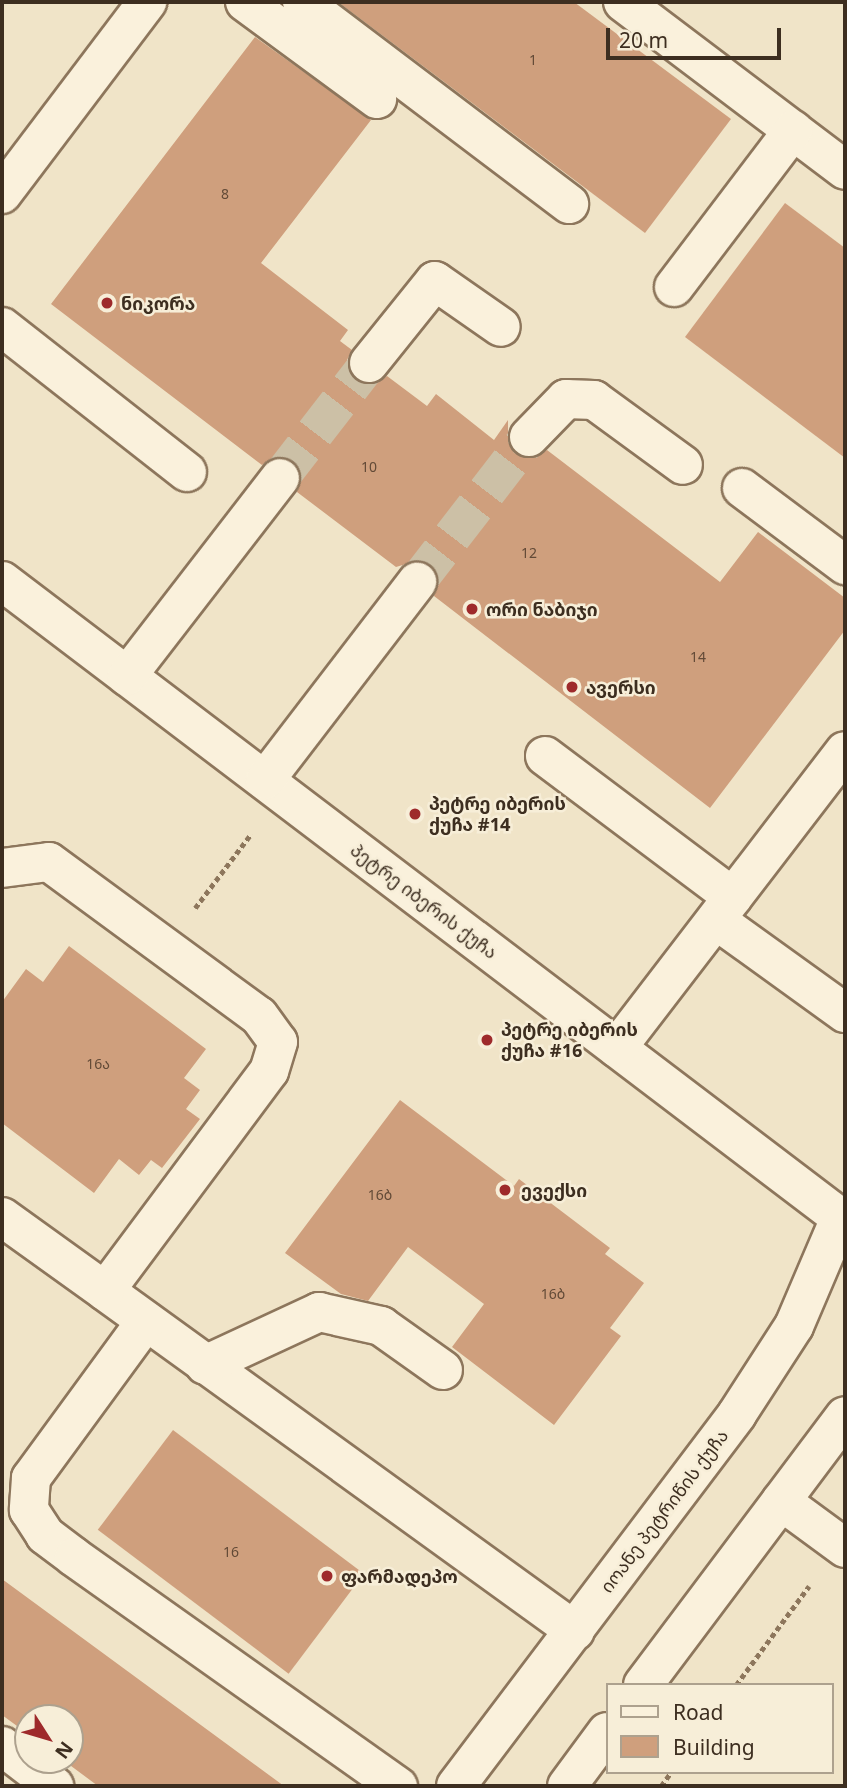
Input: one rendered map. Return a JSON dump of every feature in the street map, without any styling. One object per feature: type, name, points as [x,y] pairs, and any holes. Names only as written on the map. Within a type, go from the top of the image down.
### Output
[{"type":"street","points":[[2,194],[147,2]]},
{"type":"street","points":[[245,2],[377,99]]},
{"type":"street","points":[[302,2],[569,204]]},
{"type":"street","points":[[623,2],[845,170]]},
{"type":"street","points":[[674,287],[793,130]]},
{"type":"street","points":[[369,363],[435,281],[501,327]]},
{"type":"street","points":[[2,327],[187,472]]},
{"type":"street","points":[[529,437],[566,399],[594,400],[682,465]]},
{"type":"street","points":[[127,676],[280,478]]},
{"type":"street","points":[[742,488],[845,565]]},
{"type":"street","name":"პეტრე იბერის ქუჩა","points":[[2,581],[843,1219]]},
{"type":"street","points":[[265,780],[416,582]]},
{"type":"street","points":[[617,1048],[845,751]]},
{"type":"street","points":[[545,756],[845,1013]]},
{"type":"street","points":[[2,868],[49,862],[259,1016],[278,1042],[270,1072],[105,1291]]},
{"type":"street","points":[[2,1217],[575,1631]]},
{"type":"street","name":"იოანე პეტრიწის ქუჩა","points":[[456,1786],[737,1413],[794,1326],[843,1219]]},
{"type":"street","points":[[205,1365],[319,1312],[381,1326],[443,1370]]},
{"type":"street","points":[[146,1321],[31,1478],[29,1510],[45,1535],[74,1557],[398,1786]]},
{"type":"street","points":[[644,1683],[845,1416]]},
{"type":"street","points":[[781,1501],[843,1546]]},
{"type":"street","points":[[583,1780],[606,1734]]},
{"type":"street","points":[[2,1746],[54,1786]]},
{"type":"path","points":[[165,948],[254,830]]},
{"type":"path","points":[[738,1683],[843,1546]]},
{"type":"building","points":[[338,2],[574,2],[731,119],[645,233]]},
{"type":"building","points":[[255,37],[371,120],[261,263],[348,330],[340,341],[352,350],[347,360],[355,380],[376,384],[387,376],[427,406],[436,394],[494,440],[508,420],[508,442],[514,453],[534,458],[547,450],[720,582],[758,532],[845,598],[845,630],[710,808],[434,596],[437,574],[430,564],[419,560],[396,567],[297,492],[300,470],[293,460],[272,458],[262,465],[51,304]]},
{"type":"building","points":[[785,203],[845,248],[845,458],[685,337]]},
{"type":"building","points":[[69,946],[206,1049],[184,1078],[200,1090],[186,1109],[200,1119],[162,1168],[151,1160],[139,1175],[119,1159],[94,1193],[2,1123],[2,1002],[26,969],[43,982]]},
{"type":"building","points":[[400,1100],[514,1186],[519,1179],[610,1248],[605,1254],[644,1283],[610,1328],[621,1336],[554,1425],[452,1347],[484,1304],[408,1247],[368,1301],[341,1294],[285,1253]]},
{"type":"building","points":[[173,1430],[364,1574],[289,1674],[98,1530]]},
{"type":"building","points":[[2,1579],[284,1786],[98,1786],[82,1774],[84,1774],[84,1704],[14,1704],[14,1724],[2,1715]]},
{"type":"tunnel","points":[[280,478],[369,363]]},
{"type":"tunnel","points":[[417,582],[529,437]]},
{"type":"place","name":"ნიკორა","points":[[107,303]]},
{"type":"place","name":"ორი ნაბიჯი","points":[[472,609]]},
{"type":"place","name":"ავერსი","points":[[572,687]]},
{"type":"place","name":"პეტრე იბერის ქუჩა #14","points":[[415,814]]},
{"type":"place","name":"პეტრე იბერის ქუჩა #16","points":[[487,1040]]},
{"type":"place","name":"ევექსი","points":[[505,1190]]},
{"type":"place","name":"ფარმადეპო","points":[[327,1576]]}]
